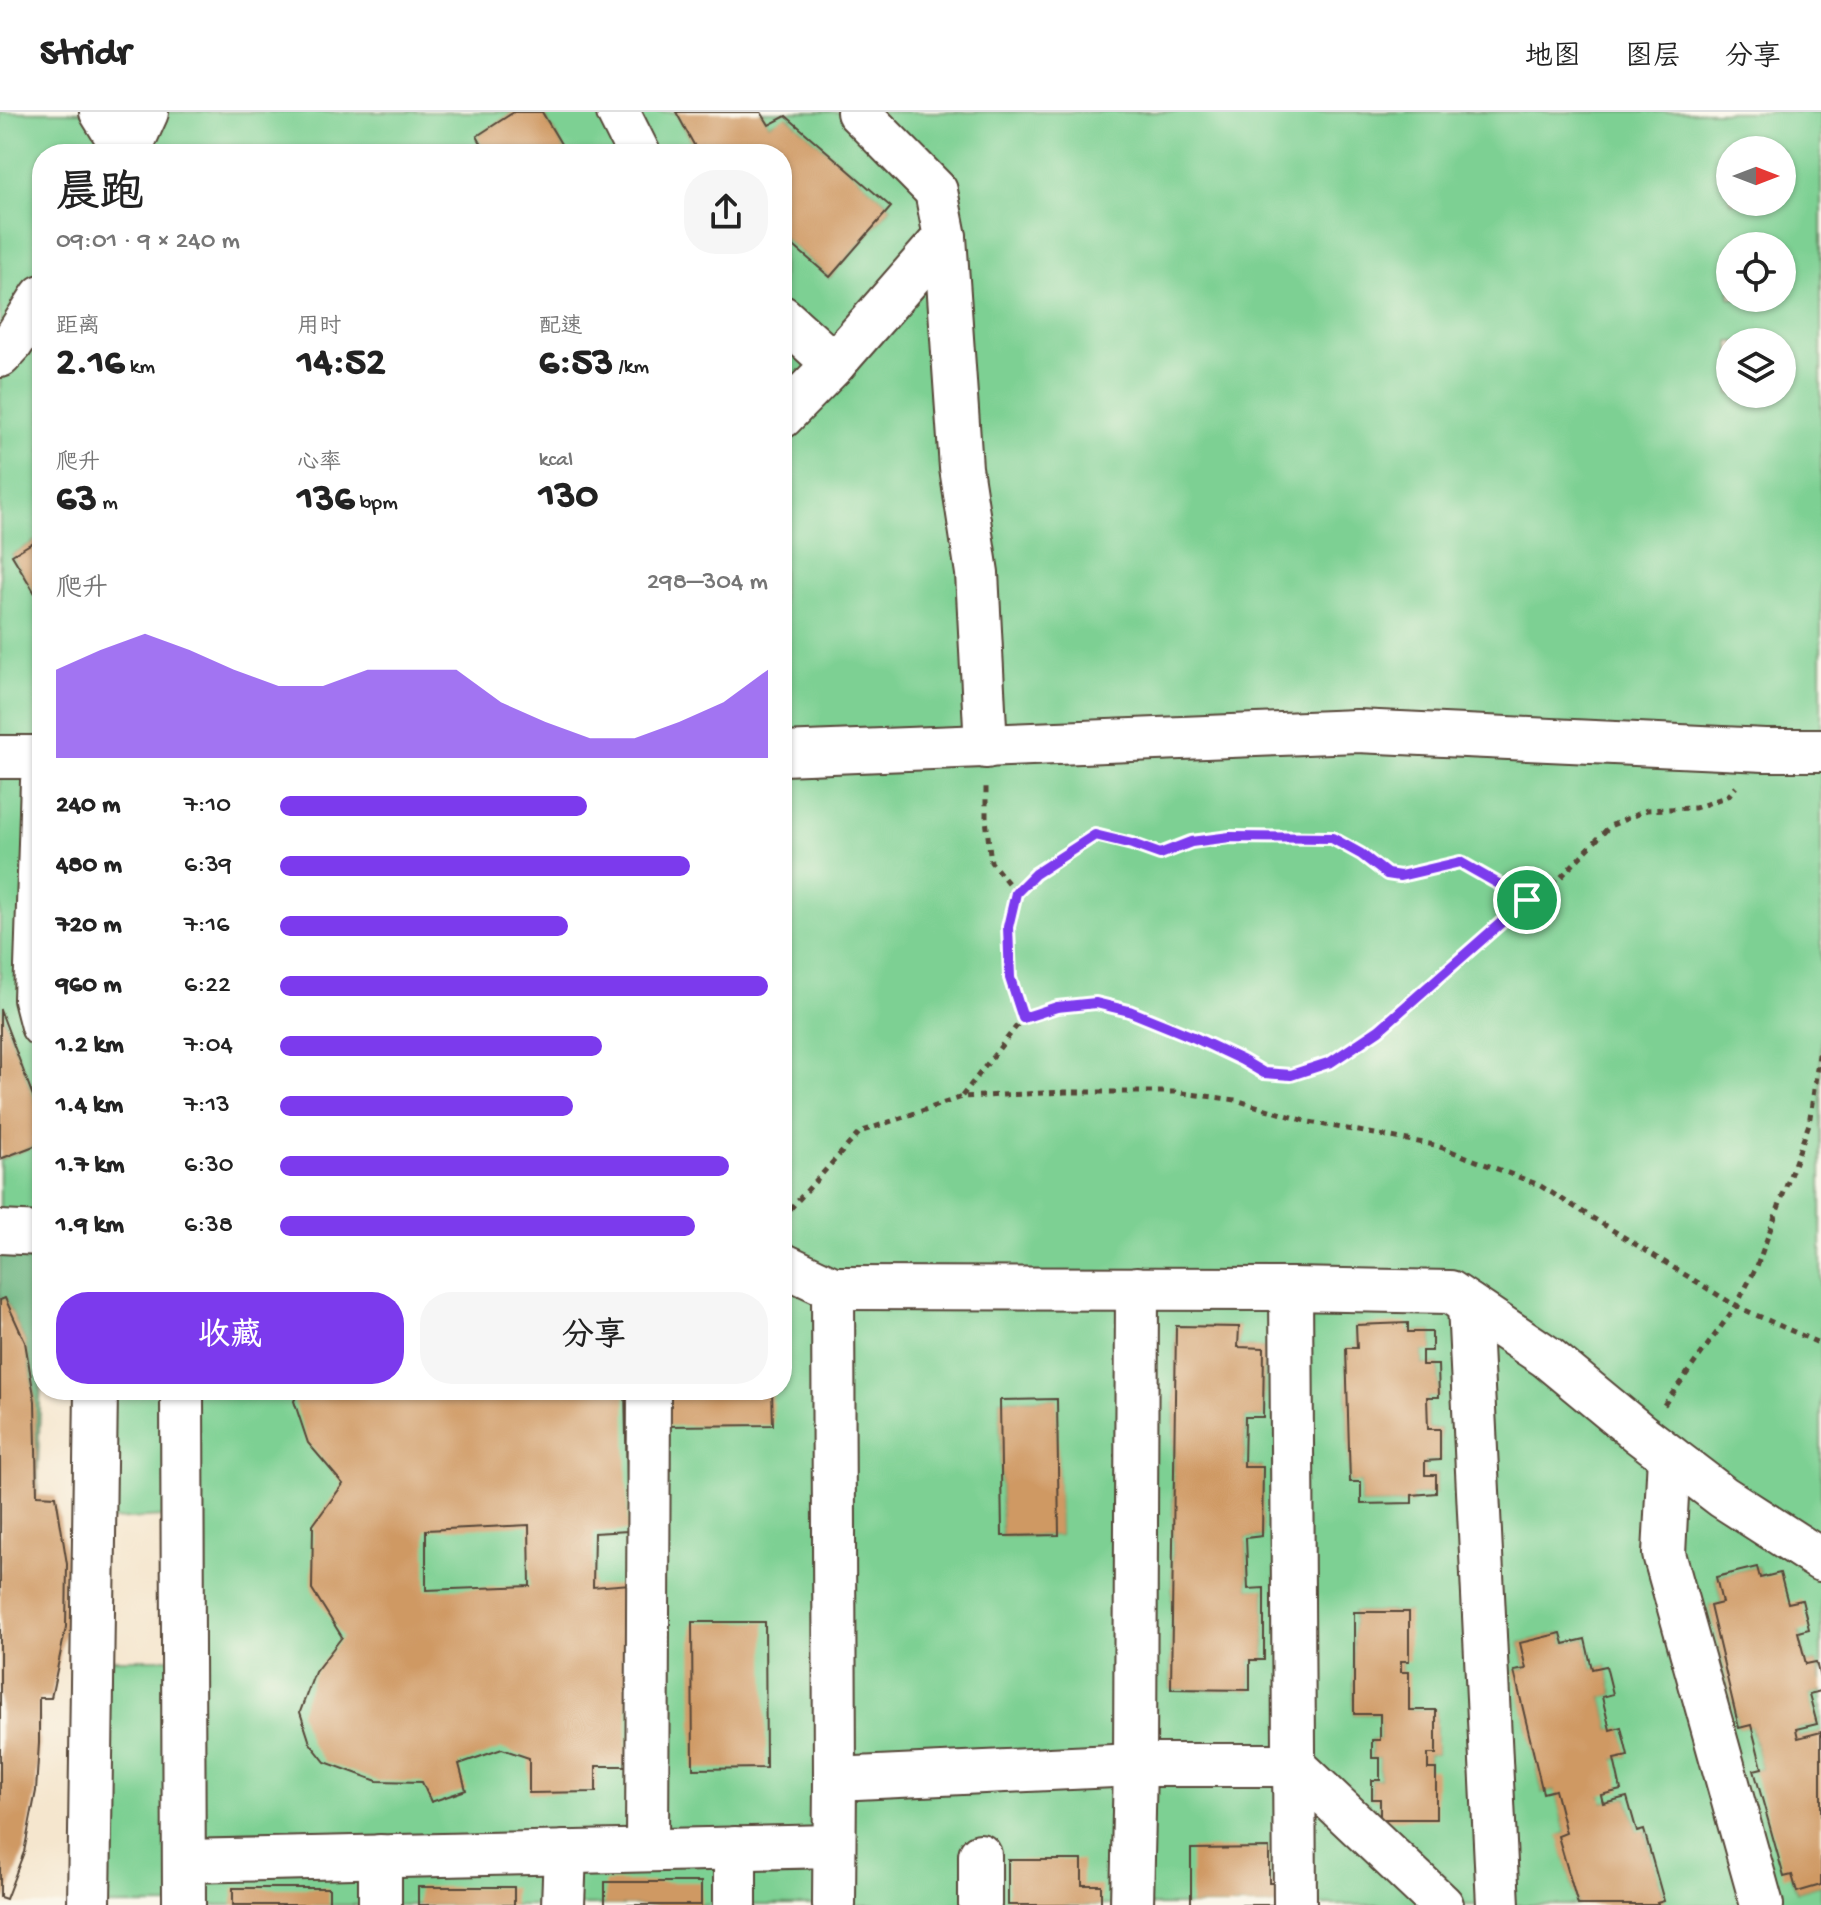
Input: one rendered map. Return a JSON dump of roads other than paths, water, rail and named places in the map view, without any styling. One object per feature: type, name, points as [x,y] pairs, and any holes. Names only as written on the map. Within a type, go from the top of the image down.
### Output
[{"type":"street","points":[[101,112],[121,144]]},
{"type":"street","points":[[132,144],[147,112]]},
{"type":"street","points":[[618,112],[634,144]]},
{"type":"street","points":[[858,112],[936,191],[945,237],[961,468],[977,573],[986,747]]},
{"type":"street","points":[[792,407],[834,364],[945,237]]},
{"type":"street","points":[[0,356],[32,312]]},
{"type":"street","points":[[792,326],[834,364]]},
{"type":"street","points":[[792,754],[1357,731],[1821,750]]},
{"type":"street","points":[[0,757],[32,757]]},
{"type":"street","points":[[0,1232],[32,1234]]},
{"type":"street","points":[[792,1269],[833,1288],[1450,1292],[1547,1357],[1723,1497],[1821,1560]]},
{"type":"street","points":[[833,1288],[834,1905]]},
{"type":"street","points":[[1132,1905],[1137,1288]]},
{"type":"street","points":[[1291,1289],[1295,1905]]},
{"type":"street","points":[[1469,1305],[1498,1905]]},
{"type":"street","points":[[89,1905],[96,1400]]},
{"type":"street","points":[[182,1400],[184,1905]]},
{"type":"street","points":[[647,1850],[649,1400]]},
{"type":"street","points":[[1654,1445],[1664,1554],[1762,1905]]},
{"type":"street","points":[[835,1779],[1135,1765],[1294,1765],[1442,1905]]},
{"type":"street","points":[[184,1861],[834,1846]]},
{"type":"street","points":[[735,1848],[735,1905]]},
{"type":"street","points":[[563,1905],[565,1852]]},
{"type":"street","points":[[980,1855],[980,1905]]},
{"type":"street","points":[[380,1856],[380,1905]]}]
